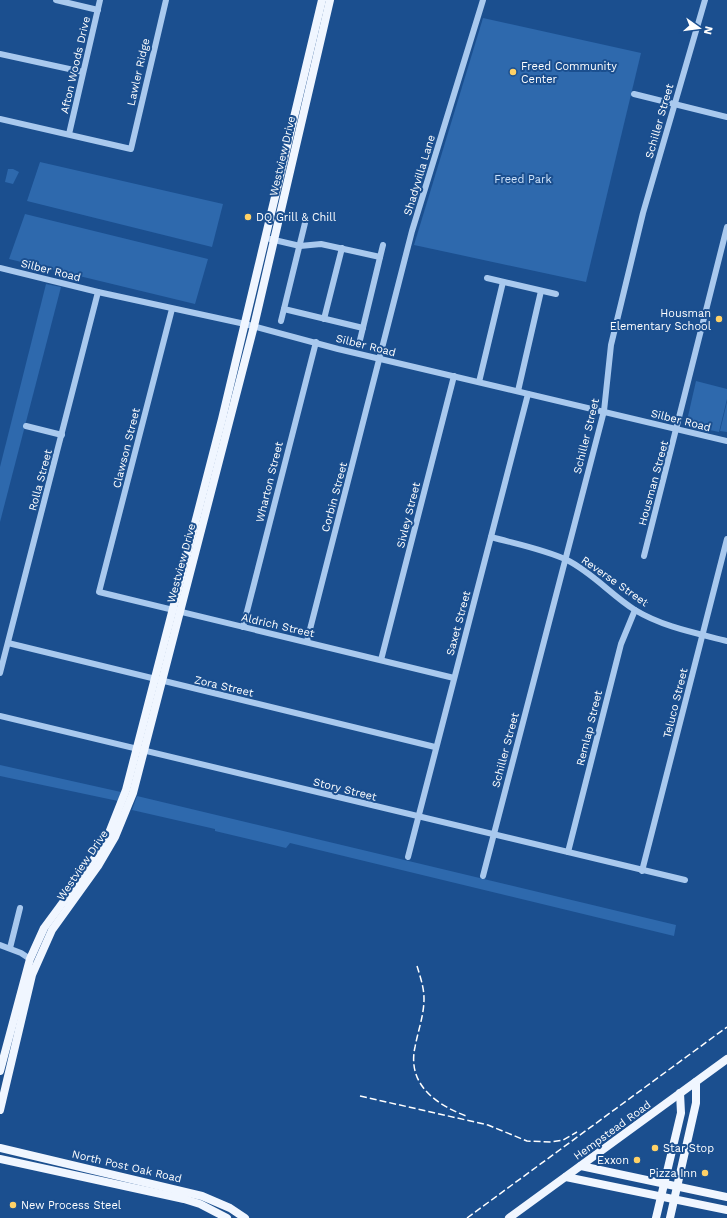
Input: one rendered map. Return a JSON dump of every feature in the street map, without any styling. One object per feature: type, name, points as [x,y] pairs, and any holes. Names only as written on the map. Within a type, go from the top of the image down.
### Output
[{"type":"main road","name":"Westview Drive","points":[[0,1110],[32,975],[37,960],[52,930],[98,866],[115,837],[133,793],[140,750],[201,513],[226,420],[254,326],[270,239],[298,119],[322,0]]},
{"type":"main road","name":"Westview Drive","points":[[298,119],[330,0]]},
{"type":"main road","name":"Westview Drive","points":[[226,420],[245,324],[270,239]]},
{"type":"main road","name":"Westview Drive","points":[[0,1071],[30,959],[44,928],[89,867],[109,834],[140,750]]},
{"type":"main road","name":"Hempstead Road","points":[[509,1218],[727,1059]]},
{"type":"main road","points":[[670,1218],[679,1185],[696,1103],[696,1082]]},
{"type":"main road","points":[[656,1218],[681,1113],[680,1093]]},
{"type":"main road","points":[[675,1138],[688,1139]]},
{"type":"main road","name":"North Post Oak Road","points":[[0,1148],[187,1192],[230,1208],[245,1218]]},
{"type":"main road","name":"North Post Oak Road","points":[[0,1159],[184,1199],[200,1204],[227,1218]]},
{"type":"main road","points":[[581,1166],[679,1185],[727,1197]]},
{"type":"main road","points":[[566,1177],[675,1198],[727,1210]]},
{"type":"street","points":[[56,0],[98,10]]},
{"type":"street","name":"Afton Woods Drive","points":[[69,134],[100,0]]},
{"type":"street","name":"Lawler Ridge","points":[[69,134],[131,149],[166,0]]},
{"type":"street","name":"Shadyvilla Lane","points":[[380,358],[412,231],[483,0]]},
{"type":"street","name":"Schiller Street","points":[[483,876],[604,411],[611,345],[643,213],[704,0]]},
{"type":"street","points":[[0,54],[83,72]]},
{"type":"street","points":[[634,94],[727,117]]},
{"type":"street","points":[[0,119],[69,134]]},
{"type":"street","points":[[281,321],[305,223]]},
{"type":"street","name":"Housman Street","points":[[644,556],[727,227]]},
{"type":"street","points":[[270,239],[300,246],[321,244],[380,257]]},
{"type":"street","points":[[360,340],[383,245]]},
{"type":"street","points":[[324,319],[342,248]]},
{"type":"street","name":"Silber Road","points":[[0,268],[172,309],[254,326],[528,394],[727,441]]},
{"type":"street","points":[[487,278],[556,294]]},
{"type":"street","points":[[479,382],[503,282]]},
{"type":"street","points":[[518,391],[542,291]]},
{"type":"street","name":"Rolla Street","points":[[0,673],[98,292]]},
{"type":"street","name":"Clawson Street","points":[[99,592],[172,309]]},
{"type":"street","points":[[284,309],[363,328]]},
{"type":"street","name":"Wharton Street","points":[[243,627],[316,342]]},
{"type":"street","name":"Corbin Street","points":[[307,641],[380,358]]},
{"type":"street","name":"Sivley Street","points":[[381,660],[454,376]]},
{"type":"street","name":"Saxet Street","points":[[408,857],[528,394]]},
{"type":"street","points":[[26,426],[62,435]]},
{"type":"street","name":"Reverse Street","points":[[491,537],[550,553],[565,560],[593,576],[635,610],[672,627],[727,641]]},
{"type":"street","name":"Teluco Street","points":[[642,871],[727,539]]},
{"type":"street","name":"Aldrich Street","points":[[99,592],[307,641],[454,678]]},
{"type":"street","name":"Remlap Street","points":[[568,852],[621,644],[635,610]]},
{"type":"street","name":"Zora Street","points":[[8,643],[158,679],[203,692],[436,747]]},
{"type":"street","name":"Story Street","points":[[0,716],[418,818],[494,834],[642,871],[685,880]]},
{"type":"street","points":[[10,948],[20,908]]},
{"type":"street","points":[[0,945],[10,948],[30,959]]},
{"type":"green space","name":"Freed Park","points":[[483,18],[641,53],[586,282],[414,245]]},
{"type":"green space","points":[[40,162],[223,204],[212,247],[27,201]]},
{"type":"green space","points":[[8,169],[13,169],[19,172],[13,184],[5,182]]},
{"type":"green space","points":[[25,214],[208,259],[195,304],[9,259]]},
{"type":"green space","points":[[46,284],[61,287],[0,522],[0,467]]},
{"type":"green space","points":[[696,381],[727,389],[727,399],[719,432],[686,425]]},
{"type":"green space","points":[[727,402],[727,432],[720,431]]},
{"type":"green space","points":[[0,765],[121,792],[118,801],[0,776]]},
{"type":"green space","points":[[137,796],[676,925],[674,936],[290,843],[286,848],[215,831],[215,829],[132,810]]},
{"type":"railway","points":[[417,966],[423,986],[424,1005],[415,1047],[415,1072],[419,1082],[434,1099],[466,1116]]},
{"type":"railway","points":[[467,1218],[727,1027]]},
{"type":"railway","points":[[360,1096],[488,1125],[527,1141],[551,1142],[563,1140],[577,1132]]},
{"type":"place","name":"Freed Community Center","points":[[513,72]]},
{"type":"place","name":"DQ Grill & Chill","points":[[248,217]]},
{"type":"place","name":"Housman Elementary School","points":[[719,319]]},
{"type":"place","name":"Star Stop","points":[[655,1148]]},
{"type":"place","name":"Exxon","points":[[637,1160]]},
{"type":"place","name":"Pizza Inn","points":[[705,1173]]},
{"type":"place","name":"New Process Steel","points":[[13,1205]]}]
